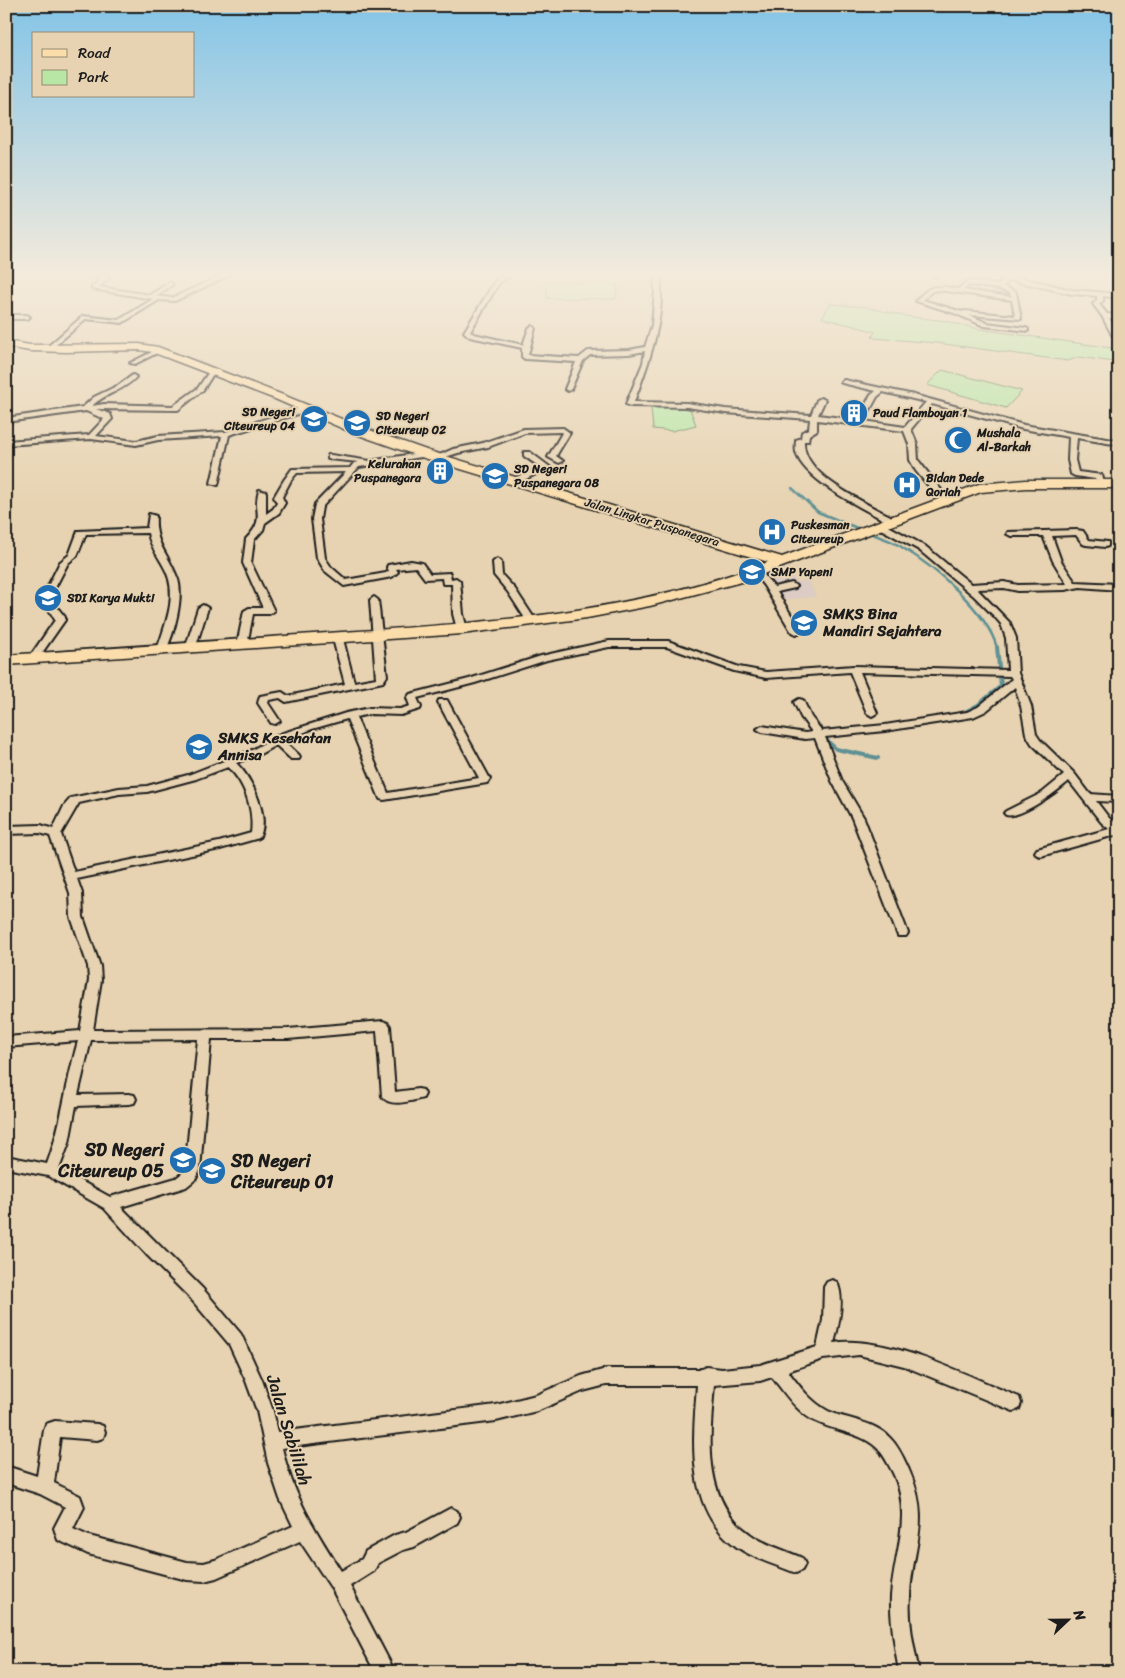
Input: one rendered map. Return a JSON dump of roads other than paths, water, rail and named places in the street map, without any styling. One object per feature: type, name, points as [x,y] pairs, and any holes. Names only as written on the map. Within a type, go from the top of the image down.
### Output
[{"type":"main road","name":"Jalan Lingkar Puspanegara","points":[[162,352],[357,430],[425,454],[517,480],[782,562]]},
{"type":"main road","points":[[6,660],[379,636],[531,621],[650,602],[718,585],[972,490],[992,485],[1119,484]]},
{"type":"street","points":[[133,363],[155,352]]},
{"type":"street","points":[[524,352],[525,357],[580,360]]},
{"type":"street","points":[[568,389],[580,360],[588,353],[616,352]]},
{"type":"street","points":[[648,352],[646,363],[630,404],[684,405],[860,422],[907,429]]},
{"type":"street","points":[[6,420],[86,408],[113,406],[175,408],[199,391],[212,371]]},
{"type":"street","points":[[86,408],[95,398],[122,388],[133,378]]},
{"type":"street","points":[[844,382],[930,401],[1023,427],[1119,443]]},
{"type":"street","points":[[860,422],[874,396],[882,389]]},
{"type":"street","points":[[820,400],[813,418],[813,430],[805,434],[805,439],[800,440],[800,453],[810,468],[858,502],[883,524],[922,548],[968,587],[1005,623],[1010,638],[1009,674],[1026,706],[1031,734],[1036,742],[1070,775],[1104,820],[1118,831]]},
{"type":"street","points":[[907,429],[930,401]]},
{"type":"street","points":[[86,408],[103,413],[108,419],[91,437]]},
{"type":"street","points":[[6,443],[91,437],[133,443],[158,438],[226,434],[305,408]]},
{"type":"street","points":[[907,429],[913,444],[914,460],[918,469],[945,500]]},
{"type":"street","points":[[439,457],[524,432],[565,431],[566,433],[552,457],[559,462],[517,480]]},
{"type":"street","points":[[214,483],[226,434]]},
{"type":"street","points":[[1073,436],[1072,469],[1075,474],[1099,477],[1100,483]]},
{"type":"street","points":[[425,454],[362,463],[352,470],[318,506],[316,513],[320,554],[324,564],[344,583],[389,575],[394,572],[391,567],[411,564],[419,565],[428,577],[447,575],[446,582],[456,581],[458,614],[462,629]]},
{"type":"street","points":[[527,454],[546,466]]},
{"type":"street","points":[[331,457],[375,461]]},
{"type":"street","points":[[261,522],[276,511],[281,503],[278,497],[282,488],[295,471],[352,470]]},
{"type":"street","points":[[242,645],[249,611],[269,611],[247,563],[249,541],[258,534],[261,522],[262,492]]},
{"type":"street","points":[[152,516],[150,530],[174,578],[176,590],[162,650]]},
{"type":"street","points":[[34,658],[60,620],[60,617],[48,601],[50,590],[64,562],[73,556],[81,533],[150,530]]},
{"type":"street","points":[[1011,534],[1077,532],[1080,533],[1086,542],[1105,544]]},
{"type":"street","points":[[1048,533],[1057,561],[1072,585]]},
{"type":"street","points":[[497,562],[498,575],[512,591],[531,621]]},
{"type":"street","points":[[757,572],[772,590],[796,631]]},
{"type":"street","points":[[968,587],[1004,585],[1018,588],[1072,585],[1119,587]]},
{"type":"street","points":[[772,590],[792,586]]},
{"type":"street","points":[[274,721],[263,703],[264,698],[282,695],[286,699],[380,680],[382,676],[379,636],[374,600]]},
{"type":"street","points":[[190,649],[203,608]]},
{"type":"street","points":[[338,639],[350,685]]},
{"type":"street","points":[[55,834],[65,819],[69,805],[75,800],[166,784],[256,752],[277,740],[308,727],[362,712],[401,712],[414,709],[416,707],[413,696],[472,681],[544,658],[609,644],[668,644],[737,669],[766,675],[854,669],[1009,674]]},
{"type":"street","points":[[854,669],[872,713]]},
{"type":"street","points":[[762,729],[800,736],[885,728],[969,715],[982,709],[1009,674]]},
{"type":"street","points":[[350,715],[384,797],[483,781],[484,779],[443,702]]},
{"type":"street","points":[[799,702],[806,717],[818,734],[837,781],[858,818],[902,933]]},
{"type":"street","points":[[277,740],[295,757]]},
{"type":"street","points":[[69,877],[154,860],[255,835],[257,831],[254,797],[247,781],[229,762]]},
{"type":"street","points":[[1010,813],[1046,795],[1070,775]]},
{"type":"street","points":[[1087,797],[1119,799]]},
{"type":"street","points":[[6,830],[41,829],[55,834]]},
{"type":"street","points":[[1041,852],[1118,831]]},
{"type":"street","points":[[51,1171],[62,1143],[75,1074],[86,1035],[95,980],[94,966],[77,917],[76,893],[55,834]]},
{"type":"street","points":[[6,1042],[86,1035],[288,1034],[383,1026],[389,1096],[391,1098],[418,1094]]},
{"type":"street","points":[[109,1204],[181,1183],[191,1175],[205,1035]]},
{"type":"street","points":[[71,1101],[129,1099]]},
{"type":"street","name":"Jalan Sabililah","points":[[6,1162],[51,1171],[109,1204],[197,1294],[235,1339],[254,1380],[265,1411],[289,1499],[304,1530],[338,1583],[385,1672]]},
{"type":"street","points":[[823,1352],[831,1325],[834,1305],[832,1287]]},
{"type":"street","points":[[272,1441],[496,1413],[536,1403],[581,1384],[606,1377],[739,1376],[760,1373],[823,1352],[859,1348],[905,1359],[1014,1403]]},
{"type":"street","points":[[774,1368],[801,1400],[816,1414],[880,1438],[891,1451],[906,1480],[913,1505],[912,1528],[901,1590],[903,1644],[909,1672]]},
{"type":"street","points":[[706,1375],[703,1469],[707,1489],[714,1505],[723,1520],[744,1541],[796,1564]]},
{"type":"street","points":[[44,1487],[50,1459],[52,1430],[55,1428],[97,1432]]},
{"type":"street","points":[[6,1474],[44,1487],[75,1504],[63,1528],[64,1534],[88,1545],[187,1572],[204,1572],[216,1569],[304,1530]]},
{"type":"street","points":[[338,1583],[368,1565],[372,1557],[451,1517]]},
{"type":"waterway","points":[[792,488],[818,512],[862,530]]},
{"type":"waterway","points":[[868,532],[900,546],[943,577],[971,604],[991,634],[997,648]]},
{"type":"waterway","points":[[963,713],[978,705],[1001,686],[997,647]]},
{"type":"waterway","points":[[824,738],[836,749],[878,758]]},
{"type":"place","name":"Paud Flamboyan 1","points":[[854,413]]},
{"type":"place","name":"SD Negeri Citeureup 04","points":[[314,419]]},
{"type":"place","name":"SD Negeri Citeureup 02","points":[[357,423]]},
{"type":"place","name":"Mushala Al-Barkah","points":[[958,440]]},
{"type":"place","name":"Kelurahan Puspanegara","points":[[440,471]]},
{"type":"place","name":"SD Negeri Puspanegara 08","points":[[495,476]]},
{"type":"place","name":"Bidan Dede Qoriah","points":[[907,485]]},
{"type":"place","name":"Puskesman Citeureup","points":[[772,532]]},
{"type":"place","name":"SMP Yapeni","points":[[752,572]]},
{"type":"place","name":"SDI Karya Mukti","points":[[48,598]]},
{"type":"place","name":"SMKS Bina Mandiri Sejahtera","points":[[804,623]]},
{"type":"place","name":"SMKS Kesehatan Annisa","points":[[199,747]]},
{"type":"place","name":"SD Negeri Citeureup 05","points":[[183,1160]]},
{"type":"place","name":"SD Negeri Citeureup 01","points":[[212,1171]]}]
